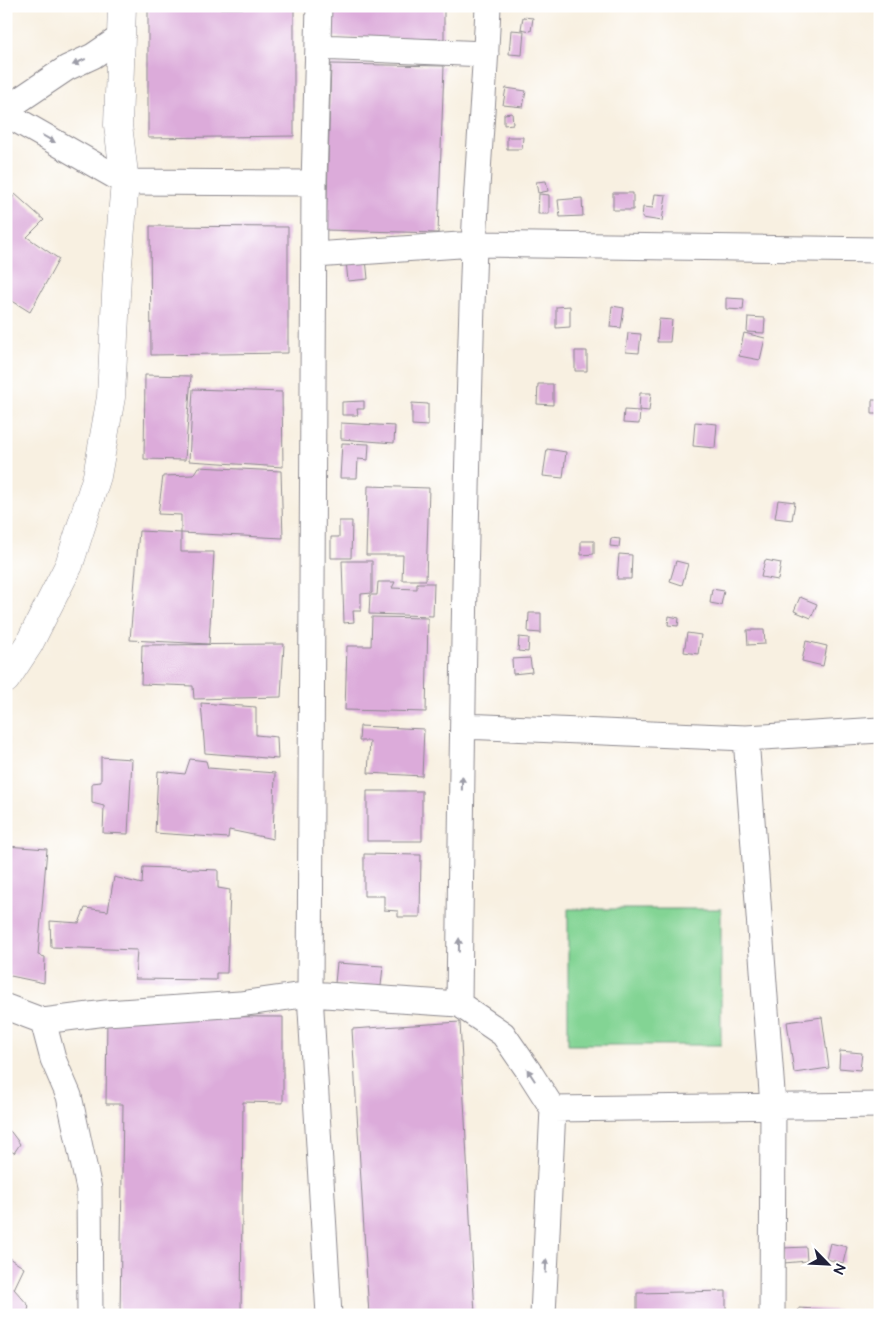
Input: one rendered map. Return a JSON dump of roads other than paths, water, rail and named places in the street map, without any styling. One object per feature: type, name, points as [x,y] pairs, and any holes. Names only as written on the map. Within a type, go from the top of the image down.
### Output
[{"type":"street","points":[[6,679],[29,644],[69,565],[97,476],[110,398],[124,182],[118,125],[122,6]]},
{"type":"street","points":[[319,6],[314,183],[310,994],[329,1315]]},
{"type":"street","points":[[458,1004],[464,576],[474,244],[488,6]]},
{"type":"street","points":[[6,109],[67,68],[93,56],[120,37]]},
{"type":"street","points":[[318,47],[486,54]]},
{"type":"street","points":[[6,114],[124,182],[314,183]]},
{"type":"street","points":[[315,255],[474,244],[880,250]]},
{"type":"street","points":[[463,726],[746,738],[880,730]]},
{"type":"street","points":[[746,738],[773,1106],[772,1315]]},
{"type":"street","points":[[6,1007],[43,1021],[106,1013],[240,1004],[310,994],[458,1004],[503,1034],[553,1110],[544,1315]]},
{"type":"street","points":[[43,1021],[53,1059],[69,1096],[89,1189],[90,1315]]},
{"type":"street","points":[[553,1110],[880,1105]]}]
